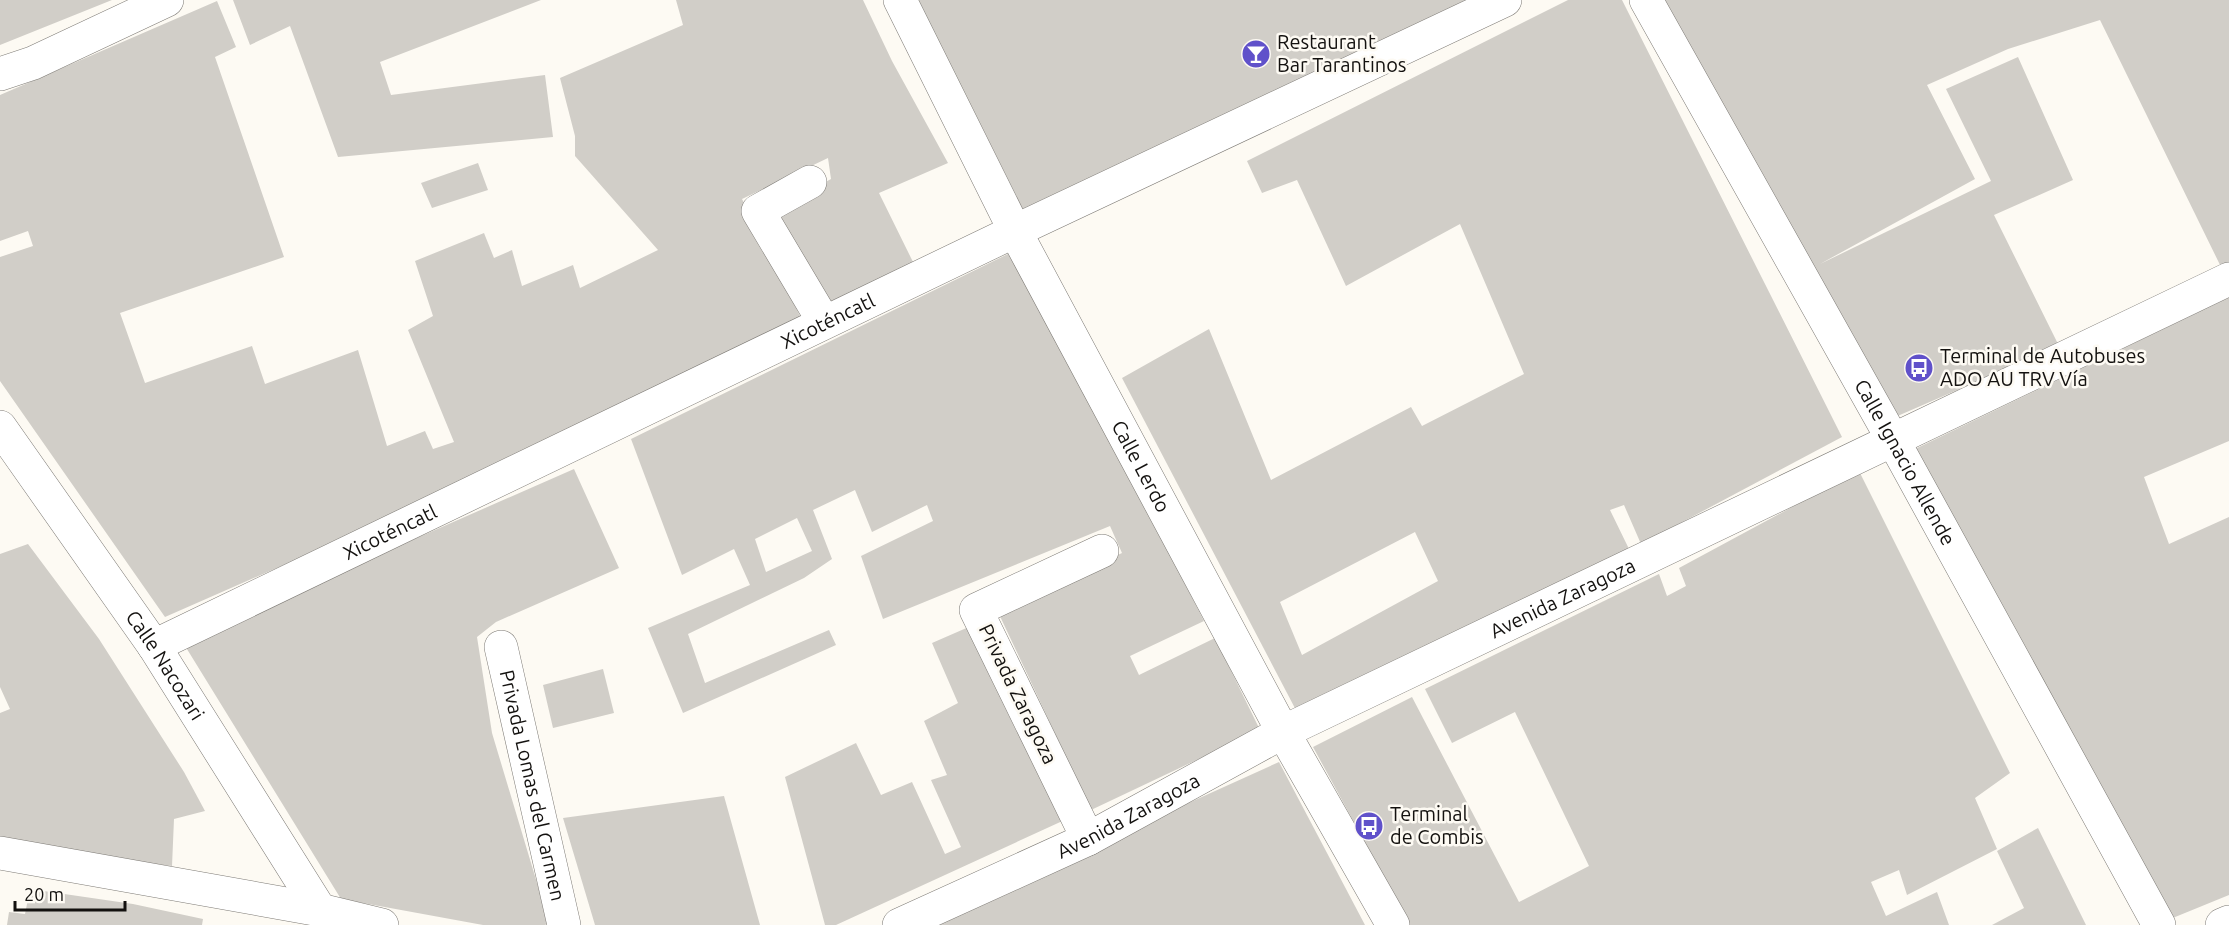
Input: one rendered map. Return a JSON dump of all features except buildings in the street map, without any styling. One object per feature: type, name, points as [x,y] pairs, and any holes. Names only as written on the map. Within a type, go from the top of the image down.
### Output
[{"type":"street","points":[[0,74],[33,63],[167,0]]},
{"type":"street","name":"Calle Lerdo","points":[[900,0],[1015,231],[1283,732],[1393,925]]},
{"type":"street","name":"Xicoténcatl","points":[[154,646],[824,322],[1506,0]]},
{"type":"street","name":"Calle Ignacio Allende","points":[[1646,0],[1893,440],[2159,925]]},
{"type":"street","points":[[810,182],[758,211],[824,322]]},
{"type":"street","name":"Avenida Zaragoza","points":[[899,925],[1088,838],[1283,732],[2229,279]]},
{"type":"street","name":"Calle Nacozari","points":[[0,427],[154,646],[320,910]]},
{"type":"street","name":"Privada Zaragoza","points":[[1088,838],[976,610],[1102,551]]},
{"type":"street","name":"Privada Lomas del Carmen","points":[[501,647],[564,925]]},
{"type":"street","points":[[0,853],[320,910],[382,925]]},
{"type":"street","points":[[2222,925],[2229,922]]},
{"type":"place","name":"Restaurant Bar Tarantinos","points":[[1256,54]]},
{"type":"place","name":"Terminal de Autobuses ADO AU TRV Vía","points":[[1919,368]]},
{"type":"place","name":"Terminal de Combis","points":[[1369,826]]}]
